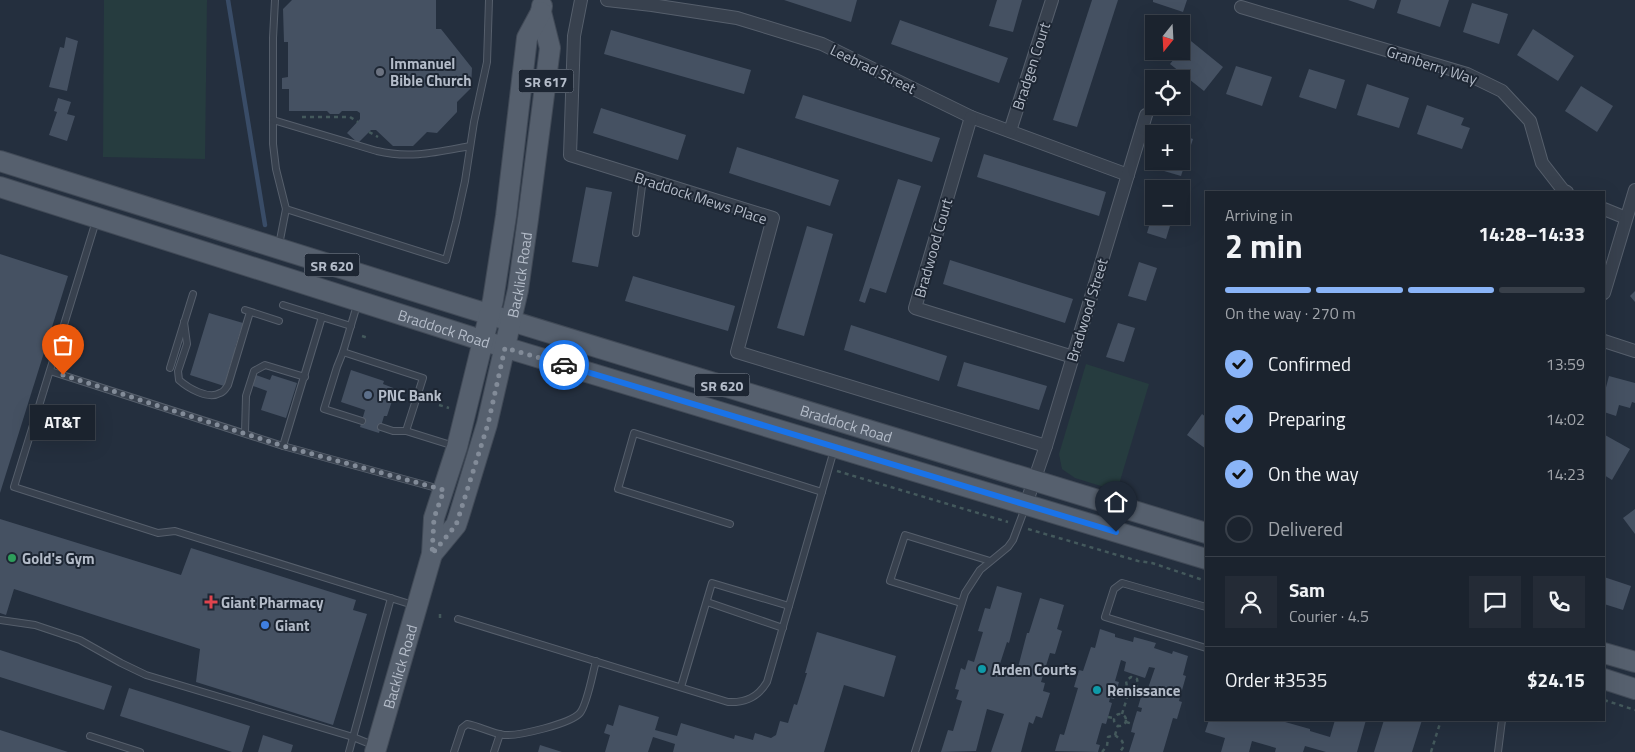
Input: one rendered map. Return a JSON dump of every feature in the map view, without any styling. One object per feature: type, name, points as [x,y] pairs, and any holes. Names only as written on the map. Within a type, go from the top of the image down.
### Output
[{"type":"main road","name":"Backlick Road","points":[[376,749],[432,554],[434,518],[457,447],[490,315],[506,216],[527,38],[542,6]]},
{"type":"main road","name":"Backlick Road","points":[[432,554],[456,525],[459,516],[488,424],[518,290],[550,48],[542,6]]},
{"type":"main road","name":"Braddock Road","points":[[0,161],[490,315],[1205,533]]},
{"type":"main road","name":"Braddock Road","points":[[0,188],[505,348],[1205,559]]},
{"type":"main road","points":[[97,218],[104,194]]},
{"type":"main road","points":[[1605,653],[1635,662]]},
{"type":"main road","points":[[1605,679],[1635,689]]},
{"type":"street","name":"Braddock Mews Place","points":[[581,0],[574,36],[570,155],[773,218],[737,352],[1046,446]]},
{"type":"street","name":"Leebrad Street","points":[[608,0],[653,2],[737,18],[822,44],[972,116],[1128,175]]},
{"type":"street","name":"Bradgen Court","points":[[1010,131],[1052,0]]},
{"type":"street","name":"Granberry Way","points":[[1241,7],[1467,74],[1502,91],[1530,121],[1542,163],[1565,191]]},
{"type":"street","name":"Bradwood Street","points":[[1026,504],[1046,446],[1146,115]]},
{"type":"street","name":"Bradwood Court","points":[[972,116],[915,308],[1073,357]]},
{"type":"street","points":[[1605,289],[1635,190]]},
{"type":"street","points":[[1605,209],[1626,218]]},
{"type":"street","points":[[1605,341],[1635,351]]},
{"type":"lane","points":[[275,0],[272,38],[273,144],[276,169],[286,209],[279,248]]},
{"type":"lane","points":[[286,209],[446,260],[458,214],[487,62],[489,0]]},
{"type":"lane","points":[[273,120],[394,154],[424,155],[470,146]]},
{"type":"lane","points":[[636,233],[643,178]]},
{"type":"lane","points":[[97,218],[14,487],[158,533],[175,531],[417,606]]},
{"type":"lane","points":[[170,368],[192,294]]},
{"type":"lane","points":[[358,301],[324,409],[362,421]]},
{"type":"lane","points":[[283,305],[351,326]]},
{"type":"lane","points":[[184,322],[187,344],[178,371],[179,380],[190,388],[209,395],[216,395],[222,393],[228,385],[248,311],[278,320]]},
{"type":"lane","points":[[283,446],[322,317]]},
{"type":"lane","points":[[343,352],[423,378],[406,431]]},
{"type":"lane","points":[[245,433],[246,396],[254,371],[265,364],[304,377]]},
{"type":"lane","points":[[50,370],[283,446],[444,490]]},
{"type":"lane","points":[[381,427],[393,431],[406,431],[457,447]]},
{"type":"lane","points":[[730,524],[618,489],[634,433],[822,492]]},
{"type":"lane","points":[[458,619],[728,702],[737,702],[754,697],[762,691],[767,682],[835,446]]},
{"type":"lane","points":[[915,752],[961,603],[973,578],[1013,540],[1026,504]]},
{"type":"lane","points":[[961,603],[890,580],[904,535],[990,560]]},
{"type":"lane","points":[[680,687],[712,583],[789,606]]},
{"type":"lane","points":[[1205,607],[1122,583],[1114,589],[1105,617],[1205,648]]},
{"type":"lane","points":[[349,752],[391,598]]},
{"type":"lane","points":[[706,602],[782,628]]},
{"type":"lane","points":[[0,620],[35,625],[80,640],[146,675],[353,737],[376,749]]},
{"type":"lane","points":[[454,752],[464,725],[470,724],[500,734],[512,735],[527,733],[564,722],[576,716],[583,707],[596,662]]},
{"type":"lane","points":[[1498,752],[1502,721]]},
{"type":"lane","points":[[494,752],[500,734]]},
{"type":"lane","points":[[90,736],[140,752]]},
{"type":"path","points":[[300,117],[350,117],[358,122]]},
{"type":"path","points":[[368,132],[378,137]]},
{"type":"path","points":[[362,336],[368,338]]},
{"type":"path","points":[[438,405],[455,410]]},
{"type":"path","points":[[836,470],[1006,522]]},
{"type":"path","points":[[1029,529],[1138,561],[1152,563],[1205,581]]},
{"type":"path","points":[[440,612],[440,618]]},
{"type":"path","points":[[1134,676],[1138,685],[1136,688],[1130,688],[1127,687],[1126,681],[1134,676]]},
{"type":"path","points":[[1122,714],[1130,688]]},
{"type":"path","points":[[1605,700],[1635,710]]},
{"type":"path","points":[[1114,718],[1122,714]]},
{"type":"path","points":[[1122,714],[1125,716],[1126,722]]},
{"type":"path","points":[[1108,716],[1114,718],[1118,725]]},
{"type":"path","points":[[1431,752],[1441,721]]},
{"type":"path","points":[[1126,722],[1133,724]]},
{"type":"path","points":[[1118,725],[1121,726],[1126,722]]},
{"type":"path","points":[[1115,735],[1118,725]]},
{"type":"path","points":[[1102,752],[1107,746],[1108,737],[1115,735]]},
{"type":"path","points":[[1115,735],[1122,741],[1124,746],[1120,752]]},
{"type":"green space","points":[[104,0],[207,0],[205,159],[103,157]]},
{"type":"green space","points":[[1086,364],[1149,384],[1117,491],[1075,478],[1062,469],[1059,454]]},
{"type":"building","name":"Immanuel Bible Church","points":[[292,0],[436,0],[436,29],[441,29],[472,68],[471,88],[457,102],[457,112],[437,133],[427,132],[413,146],[393,146],[376,130],[371,130],[358,143],[347,133],[360,119],[360,113],[357,111],[342,111],[339,114],[330,114],[327,111],[289,111],[289,89],[282,89],[282,78],[288,77],[288,42],[284,42],[283,9]]},
{"type":"building","points":[[784,0],[857,0],[851,22]]},
{"type":"building","points":[[997,0],[1022,0],[1013,32],[989,26]]},
{"type":"building","points":[[1092,0],[1118,0],[1077,127],[1053,120]]},
{"type":"building","points":[[1153,0],[1187,0],[1183,12],[1153,2]]},
{"type":"building","points":[[1348,0],[1377,0],[1374,9]]},
{"type":"building","points":[[1401,0],[1449,0],[1440,27],[1397,13]]},
{"type":"building","points":[[1472,3],[1508,14],[1499,44],[1463,32]]},
{"type":"building","points":[[900,20],[1008,58],[999,83],[891,44]]},
{"type":"building","points":[[1533,29],[1574,56],[1558,81],[1517,55]]},
{"type":"building","points":[[611,30],[751,70],[744,94],[604,54]]},
{"type":"building","points":[[66,37],[78,41],[67,91],[49,87],[60,47],[64,48]]},
{"type":"building","points":[[1190,40],[1223,67],[1204,91],[1190,80],[1190,70],[1178,70],[1170,64],[1173,60],[1190,60]]},
{"type":"building","points":[[1236,66],[1272,77],[1262,106],[1226,94]]},
{"type":"building","points":[[1309,69],[1345,80],[1336,109],[1299,97]]},
{"type":"building","points":[[1367,84],[1409,98],[1399,128],[1357,115]]},
{"type":"building","points":[[1581,86],[1613,106],[1597,132],[1565,111]]},
{"type":"building","points":[[803,95],[940,138],[932,162],[795,118]]},
{"type":"building","points":[[58,98],[71,102],[67,114],[75,116],[67,141],[49,135],[57,112],[54,111]]},
{"type":"building","points":[[1427,105],[1464,118],[1461,125],[1470,128],[1462,149],[1417,134]]},
{"type":"building","points":[[601,108],[686,135],[678,160],[593,133]]},
{"type":"building","points":[[737,147],[839,180],[830,206],[729,173]]},
{"type":"building","points":[[984,154],[1106,192],[1099,216],[977,177]]},
{"type":"building","points":[[1164,170],[1183,170],[1181,176]]},
{"type":"building","points":[[898,179],[921,186],[886,293],[870,288],[865,303],[859,301]]},
{"type":"building","points":[[586,187],[612,192],[598,267],[572,262]]},
{"type":"building","points":[[1149,225],[1170,225],[1166,239],[1147,233]]},
{"type":"building","points":[[807,226],[833,234],[804,336],[777,328]]},
{"type":"building","points":[[0,254],[68,276],[0,493]]},
{"type":"building","points":[[950,260],[1073,299],[1065,323],[943,284]]},
{"type":"building","points":[[1139,262],[1157,268],[1146,301],[1128,296]]},
{"type":"building","points":[[633,276],[735,306],[728,331],[625,301]]},
{"type":"building","points":[[1635,291],[1635,302],[1630,296]]},
{"type":"building","points":[[209,313],[243,323],[235,348],[237,349],[224,386],[190,375]]},
{"type":"building","points":[[1118,323],[1135,328],[1124,362],[1106,357]]},
{"type":"building","points":[[851,325],[947,356],[939,381],[844,350]]},
{"type":"building","points":[[964,362],[1047,386],[1039,410],[957,386]]},
{"type":"building","name":"PNC Bank","points":[[351,370],[384,381],[383,384],[396,389],[379,433],[360,427],[365,410],[341,402]]},
{"type":"building","points":[[256,375],[270,380],[272,375],[297,383],[286,418],[261,410],[267,391],[253,386]]},
{"type":"building","points":[[1609,376],[1635,383],[1635,403],[1632,402],[1630,408],[1619,405],[1616,416],[1605,412],[1605,391]]},
{"type":"building","points":[[1202,414],[1205,416],[1205,448],[1187,435]]},
{"type":"building","points":[[1605,435],[1630,449],[1612,480],[1605,476]]},
{"type":"building","points":[[1635,509],[1635,534],[1623,518]]},
{"type":"building","name":"Giant","points":[[0,519],[181,575],[191,548],[356,600],[353,610],[367,614],[333,725],[196,682],[200,649],[14,589],[6,615],[0,613]]},
{"type":"building","points":[[1605,577],[1631,586],[1623,610],[1605,604]]},
{"type":"building","name":"Arden Courts","points":[[997,586],[1022,593],[1009,643],[1007,642],[998,670],[1016,675],[1027,633],[1029,633],[1040,598],[1064,605],[1057,629],[1062,631],[1055,654],[1050,653],[1041,682],[1045,683],[1043,691],[1050,693],[1042,718],[1036,716],[1033,724],[1029,722],[1021,752],[991,752],[1004,714],[987,709],[976,751],[941,752],[948,730],[953,731],[962,701],[956,699],[959,690],[955,689],[961,668],[965,670],[968,660],[974,662],[983,632],[978,631],[985,608],[990,609]]},
{"type":"building","name":"Renissance","points":[[1100,629],[1115,634],[1115,637],[1133,642],[1134,637],[1156,643],[1154,648],[1172,654],[1173,651],[1188,656],[1183,675],[1186,676],[1179,701],[1182,702],[1177,719],[1173,718],[1163,752],[1129,752],[1135,733],[1131,732],[1133,724],[1137,711],[1141,712],[1142,708],[1138,707],[1143,690],[1147,691],[1155,668],[1149,667],[1145,678],[1124,671],[1126,662],[1121,660],[1115,681],[1119,682],[1114,699],[1110,698],[1109,702],[1112,703],[1106,724],[1102,723],[1096,744],[1100,745],[1098,752],[1055,751],[1060,734],[1064,735],[1078,688],[1074,687],[1079,670],[1083,671],[1091,647],[1095,648]]},
{"type":"building","points":[[817,632],[896,656],[884,697],[844,685],[824,752],[673,752],[675,744],[653,737],[648,752],[605,752],[610,735],[604,733],[607,724],[613,726],[619,705],[659,717],[655,730],[677,736],[681,723],[734,739],[735,735],[753,740],[755,733],[771,738],[776,735],[780,721],[788,723],[794,704],[797,705]]},
{"type":"building","points":[[0,650],[112,686],[104,710],[0,677]]},
{"type":"building","points":[[129,688],[250,726],[242,752],[232,752],[120,716]]},
{"type":"building","points":[[1209,721],[1282,721],[1330,737],[1335,721],[1366,721],[1357,752],[1326,752],[1305,746],[1303,752],[1275,752],[1276,748],[1252,741],[1249,752],[1221,752],[1225,738],[1205,732]]},
{"type":"building","points":[[1384,721],[1422,721],[1412,752],[1374,752]]},
{"type":"building","points":[[0,730],[68,752],[0,752]]},
{"type":"building","points":[[263,735],[293,745],[291,752],[258,752]]},
{"type":"building","points":[[540,745],[562,752],[538,752]]},
{"type":"waterway","points":[[228,0],[265,225]]},
{"type":"way so far","points":[[63,375],[283,446],[444,490],[434,518],[432,554],[456,525],[488,424],[505,348],[564,365]]},
{"type":"place","name":"Immanuel Bible Church","points":[[380,72]]},
{"type":"place","name":"AT&T","points":[[63,375]]},
{"type":"place","name":"PNC Bank","points":[[368,395]]},
{"type":"place","name":"Gold's Gym","points":[[12,558]]},
{"type":"place","name":"Giant Pharmacy","points":[[211,602]]},
{"type":"place","name":"Giant","points":[[265,625]]},
{"type":"place","name":"Arden Courts","points":[[982,669]]},
{"type":"place","name":"Renissance","points":[[1097,690]]},
{"type":"route","points":[[564,365],[1116,532]]}]
